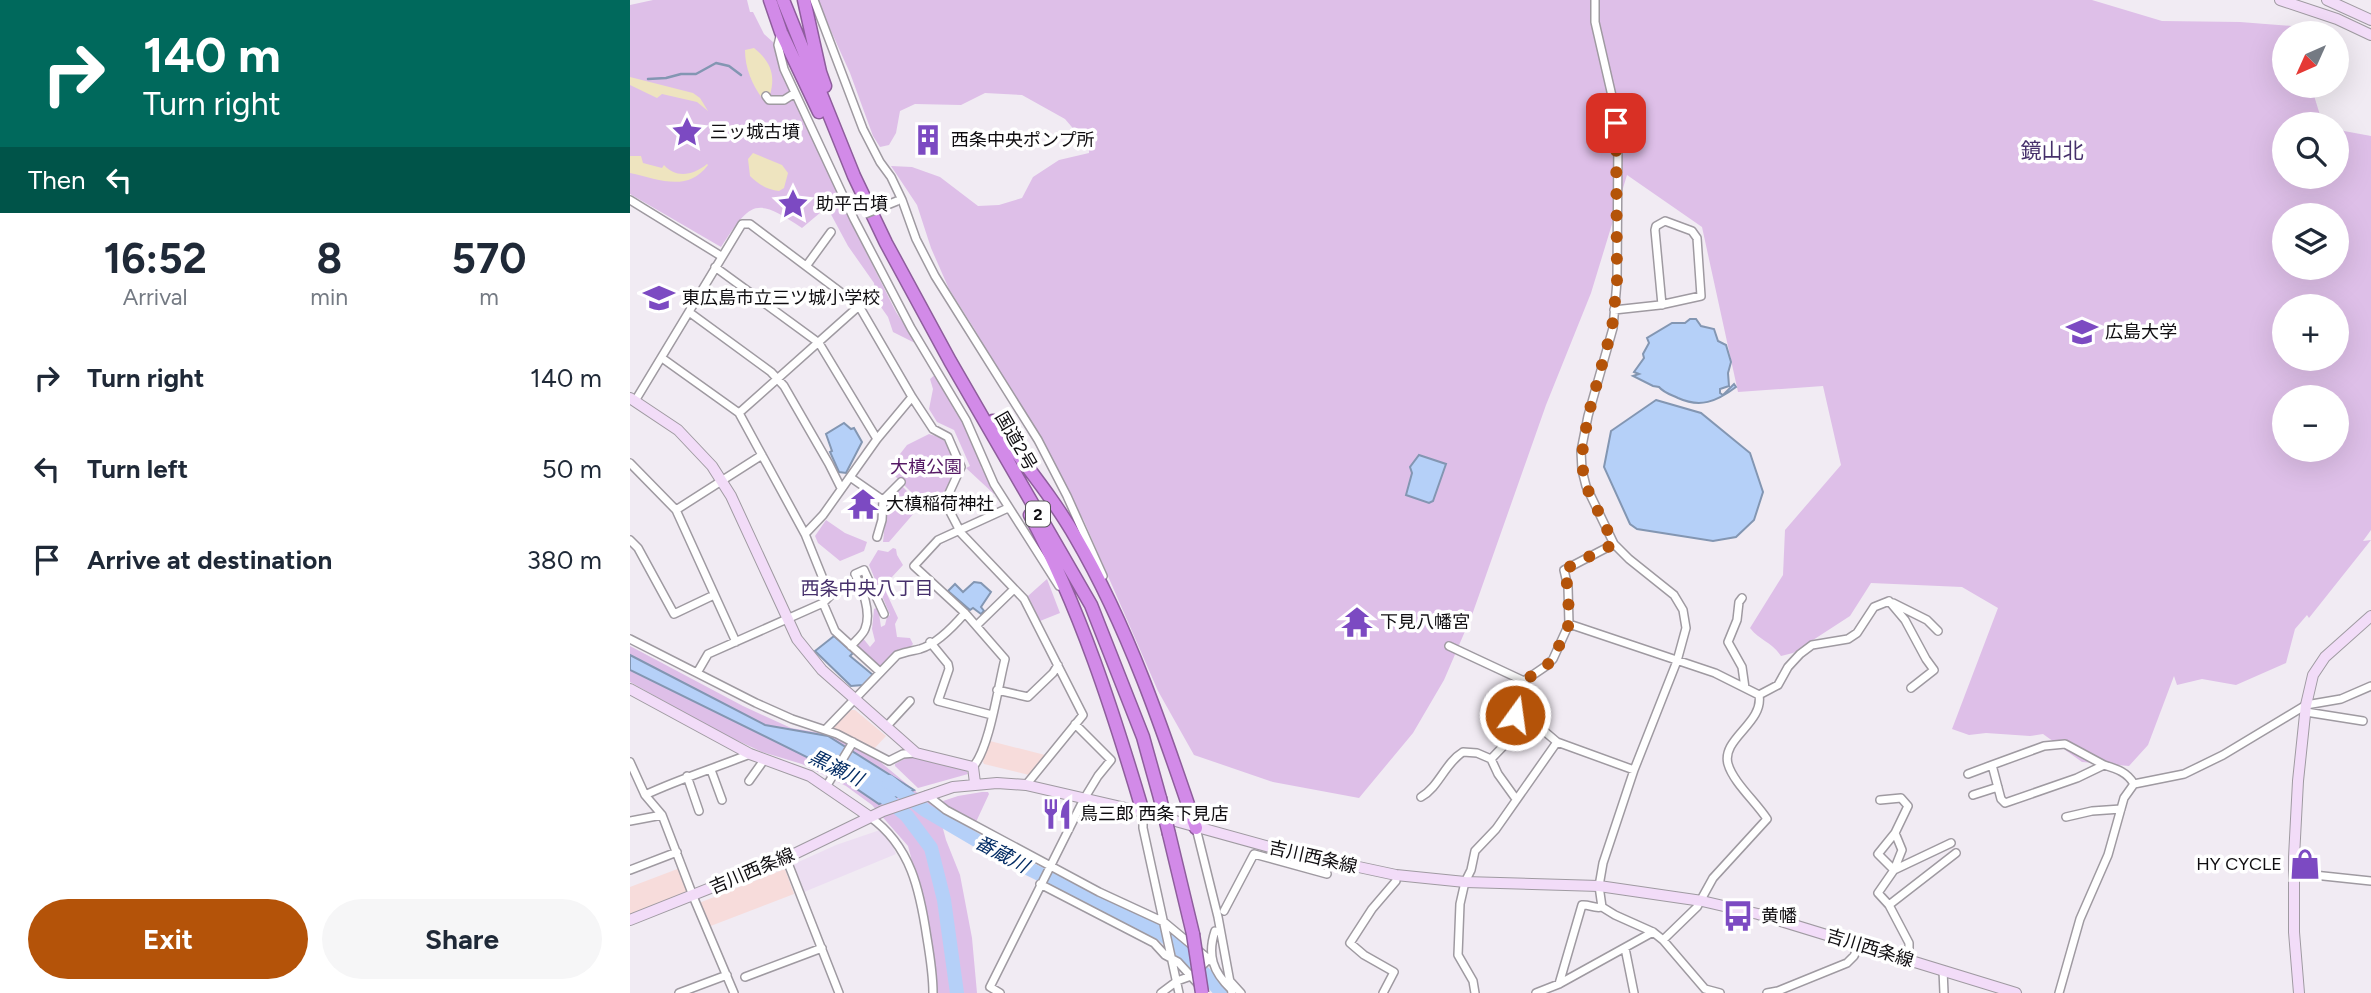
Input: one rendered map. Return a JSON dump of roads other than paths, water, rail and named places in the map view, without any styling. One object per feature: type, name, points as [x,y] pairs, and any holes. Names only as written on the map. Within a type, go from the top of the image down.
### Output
[{"type":"highway","points":[[768,0],[808,91],[886,243]]},
{"type":"highway","name":"国道2号","points":[[783,0],[843,152],[886,243],[950,361],[1091,605],[1143,737],[1193,934],[1204,993]]},
{"type":"highway","points":[[804,0],[820,72],[886,243]]},
{"type":"highway","points":[[950,361],[1076,537],[1102,588],[1169,746],[1196,828]]},
{"type":"highway","points":[[950,361],[1041,536],[1115,720],[1143,812]]},
{"type":"main road","points":[[2280,0],[2337,19],[2371,35]]},
{"type":"main road","points":[[2327,0],[2371,20]]},
{"type":"main road","points":[[632,399],[684,436],[722,481],[787,619],[810,657],[916,753],[973,767],[975,783]]},
{"type":"main road","points":[[2299,993],[2294,932],[2295,873],[2298,781],[2306,708],[2313,675],[2325,657],[2371,616]]},
{"type":"main road","points":[[630,689],[750,754],[828,784],[870,817]]},
{"type":"main road","name":"吉川西条線","points":[[630,920],[786,858],[883,811],[953,787],[997,782],[1026,785],[1143,812],[1282,856],[1396,875],[1465,882],[1599,886],[1702,901],[1758,914],[2015,993]]},
{"type":"street","points":[[814,0],[863,129],[891,177],[916,239],[935,276],[1038,440],[1067,496],[1106,583],[1102,588]]},
{"type":"street","points":[[1595,0],[1595,22],[1615,108],[1618,137],[1617,281],[1612,328],[1588,416],[1581,460],[1586,486],[1614,544],[1668,589],[1679,601],[1686,619],[1677,661],[1634,770],[1603,863],[1599,886],[1602,906],[1615,915],[1653,932],[1663,940],[1705,991],[1720,993]]},
{"type":"street","points":[[779,27],[778,45],[784,69],[854,219],[911,328],[966,420],[994,484],[1060,587],[1080,628]]},
{"type":"street","points":[[766,96],[769,100],[784,100],[795,93]]},
{"type":"street","points":[[630,200],[722,256]]},
{"type":"street","points":[[854,219],[900,200]]},
{"type":"street","points":[[1614,310],[1662,305],[1702,296],[1697,238],[1692,231],[1665,221],[1656,226],[1655,230],[1662,305]]},
{"type":"street","points":[[632,399],[662,358],[742,224],[750,224],[859,306],[933,429],[948,437],[961,467],[945,502],[958,529],[1024,599],[1083,715],[1026,785]]},
{"type":"street","points":[[807,265],[831,232]]},
{"type":"street","points":[[715,267],[819,343],[877,439]]},
{"type":"street","points":[[739,413],[859,306]]},
{"type":"street","points":[[689,312],[777,379],[830,464],[841,488]]},
{"type":"street","points":[[662,358],[739,413],[805,534],[830,596],[822,603],[708,654],[696,673]]},
{"type":"street","points":[[805,534],[912,397]]},
{"type":"street","points":[[676,510],[762,455]]},
{"type":"street","points":[[630,463],[676,510],[736,642]]},
{"type":"street","points":[[850,477],[883,500]]},
{"type":"street","points":[[877,537],[882,520],[883,500],[901,482]]},
{"type":"street","points":[[973,767],[978,762],[986,740],[1004,659],[977,625],[914,566],[938,540],[1008,508]]},
{"type":"street","points":[[630,540],[638,548],[674,614],[714,595]]},
{"type":"street","points":[[1491,759],[1514,735],[1516,707],[1524,681],[1553,659],[1569,624],[1568,587],[1563,570],[1614,544]]},
{"type":"street","points":[[630,553],[638,548]]},
{"type":"street","points":[[851,646],[866,628],[863,590],[855,574],[864,570],[884,614]]},
{"type":"street","points":[[977,625],[1014,589]]},
{"type":"street","points":[[1742,598],[1728,642],[1742,667],[1745,688]]},
{"type":"street","points":[[1759,695],[1778,685],[1788,667],[1812,645],[1848,639],[1857,633],[1874,607],[1889,601],[1927,621],[1938,631]]},
{"type":"street","points":[[1889,601],[1905,620],[1934,670],[1911,688]]},
{"type":"street","points":[[822,603],[835,631],[880,672]]},
{"type":"street","points":[[826,729],[897,655],[908,650],[921,649],[950,629],[965,614]]},
{"type":"street","points":[[1569,624],[1715,673],[1759,695]]},
{"type":"street","points":[[630,639],[768,709],[826,729],[889,761],[903,754],[916,753]]},
{"type":"street","points":[[930,642],[949,669],[938,701],[992,715]]},
{"type":"street","points":[[1449,646],[1524,681]]},
{"type":"street","points":[[997,690],[1028,697],[1058,665]]},
{"type":"street","points":[[2059,993],[2076,928],[2108,855],[2124,798],[2134,784],[2192,771],[2306,708],[2341,699],[2371,686]]},
{"type":"street","points":[[1663,940],[1702,901],[1713,878],[1767,819],[1733,775],[1727,761],[1729,751],[1757,713],[1761,704],[1759,695]]},
{"type":"street","points":[[886,727],[910,701]]},
{"type":"street","points":[[1516,707],[1557,743],[1634,770]]},
{"type":"street","points":[[2306,708],[2363,720]]},
{"type":"street","points":[[1000,993],[989,988],[1084,799],[1111,760],[1075,724]]},
{"type":"street","points":[[1475,993],[1473,981],[1458,955],[1460,904],[1475,851],[1496,829],[1557,743]]},
{"type":"street","points":[[828,784],[852,744]]},
{"type":"street","points":[[1968,774],[2044,746],[2064,744],[2104,765],[2119,769],[2130,777],[2134,784]]},
{"type":"street","points":[[1420,797],[1426,794],[1448,765],[1463,752],[1477,753],[1491,759],[1516,800]]},
{"type":"street","points":[[645,795],[687,776],[711,770],[750,754]]},
{"type":"street","points":[[749,781],[764,760]]},
{"type":"street","points":[[630,762],[645,795],[663,815],[734,993]]},
{"type":"street","points":[[1992,765],[2005,803],[2077,778],[2104,765]]},
{"type":"street","points":[[711,770],[722,800]]},
{"type":"street","points":[[687,776],[699,811]]},
{"type":"street","points":[[1973,795],[1998,787]]},
{"type":"street","points":[[925,796],[946,810],[1099,892],[1164,922],[1209,960],[1215,971],[1241,993]]},
{"type":"street","points":[[1881,800],[1901,798],[1908,806],[1895,833],[1878,853],[1894,870]]},
{"type":"street","points":[[2066,817],[2092,811],[2121,809]]},
{"type":"street","points":[[1143,812],[1143,828],[1179,993]]},
{"type":"street","points":[[630,821],[663,815]]},
{"type":"street","points":[[870,817],[882,826],[903,851],[916,879],[933,993]]},
{"type":"street","points":[[1196,828],[1232,988]]},
{"type":"street","points":[[1895,833],[1902,850],[1894,870],[1878,893],[1889,905],[1909,943],[1909,960]]},
{"type":"street","points":[[1894,870],[1951,843]]},
{"type":"street","points":[[630,870],[677,852]]},
{"type":"street","points":[[1224,911],[1254,853],[1282,856],[1327,874]]},
{"type":"street","points":[[1889,905],[1956,853]]},
{"type":"street","points":[[786,858],[839,993]]},
{"type":"street","points":[[2295,873],[2371,881]]},
{"type":"street","points":[[1383,993],[1394,972],[1364,955],[1350,943],[1372,909],[1396,881],[1396,875]]},
{"type":"street","points":[[1040,884],[1154,943],[1191,976],[1204,993]]},
{"type":"street","points":[[1559,984],[1582,905],[1596,908],[1602,906]]},
{"type":"street","points":[[1161,993],[1177,981],[1191,976],[1209,960],[1215,931]]},
{"type":"street","points":[[1536,993],[1547,991],[1653,932]]},
{"type":"street","points":[[1767,993],[1847,963],[1854,956],[1859,944]]},
{"type":"street","points":[[745,977],[822,948]]},
{"type":"street","points":[[1625,948],[1634,993]]},
{"type":"street","points":[[1942,970],[1944,993]]},
{"type":"street","points":[[679,993],[727,975]]},
{"type":"water","points":[[1696,319],[1701,326],[1714,329],[1718,341],[1726,345],[1731,362],[1729,386],[1720,389],[1720,393],[1723,395],[1734,384],[1736,387],[1722,396],[1708,402],[1686,401],[1633,376],[1639,374],[1634,372],[1644,358],[1643,354],[1649,343],[1647,338],[1672,323],[1685,323]]},
{"type":"water","points":[[1656,400],[1701,413],[1750,453],[1763,492],[1754,520],[1736,537],[1713,541],[1637,529],[1630,524],[1604,467],[1611,431]]},
{"type":"water","points":[[844,423],[851,429],[854,428],[862,442],[846,473],[839,472],[826,434]]},
{"type":"water","points":[[1419,455],[1446,464],[1433,501],[1429,503],[1406,495],[1412,473],[1410,467]]},
{"type":"water","points":[[974,582],[981,583],[991,592],[981,607],[984,611],[981,614],[973,608],[970,610],[948,591],[955,584],[963,592]]},
{"type":"water","points":[[834,636],[853,653],[850,656],[873,675],[863,685],[851,686],[815,651]]},
{"type":"water","points":[[630,655],[765,725],[828,736],[914,790],[879,804],[817,762],[630,670]]},
{"type":"waterway","points":[[648,79],[696,74],[716,63],[729,66],[741,75]]},
{"type":"waterway","name":"番蔵川","points":[[889,782],[925,810],[1005,857],[1162,934],[1193,961],[1222,993]]},
{"type":"waterway","name":"黒瀬川","points":[[875,789],[907,816],[931,848],[944,900],[957,993]]},
{"type":"place","name":"三ッ城古墳","points":[[687,132]]},
{"type":"place","name":"西条中央ポンプ所","points":[[928,140]]},
{"type":"place","name":"助平古墳","points":[[793,204]]},
{"type":"place","name":"東広島市立三ツ城小学校","points":[[659,298]]},
{"type":"place","name":"広島大学","points":[[2082,332]]},
{"type":"place","name":"大槙稲荷神社","points":[[863,504]]},
{"type":"place","name":"下見八幡宮","points":[[1357,622]]},
{"type":"place","name":"鳥三郎 西条下見店","points":[[1057,814]]},
{"type":"place","name":"HY CYCLE","points":[[2305,864]]},
{"type":"place","name":"黄幡","points":[[1738,916]]},
{"type":"district","name":"鏡山北","points":[[2052,150]]},
{"type":"district","name":"西条中央八丁目","points":[[867,588]]},
{"type":"park label","name":"大槙公園","points":[[926,467]]}]
